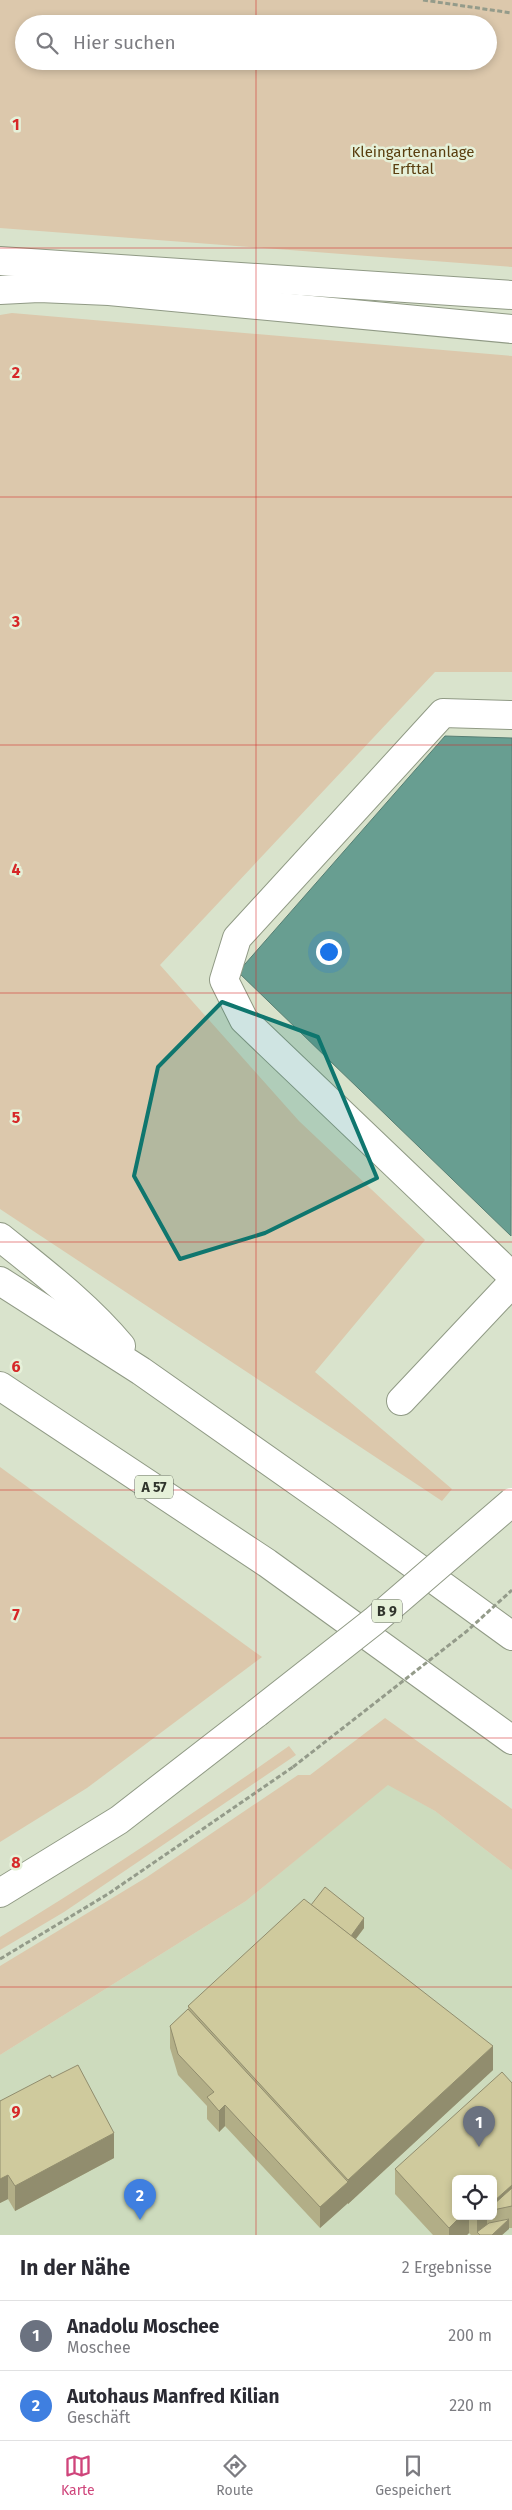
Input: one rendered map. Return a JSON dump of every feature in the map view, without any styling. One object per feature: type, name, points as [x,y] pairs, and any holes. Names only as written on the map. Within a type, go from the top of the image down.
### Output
[{"type":"main road","points":[[0,261],[512,295]]},
{"type":"main road","points":[[0,290],[38,288],[109,291],[512,329]]},
{"type":"main road","points":[[512,715],[444,714],[237,938],[224,980],[244,1020],[512,1276]]},
{"type":"main road","points":[[0,1237],[63,1288],[105,1328],[141,1371]]},
{"type":"main road","points":[[0,1281],[141,1371],[337,1509],[512,1636]]},
{"type":"main road","points":[[401,1401],[512,1283]]},
{"type":"main road","name":"A 57","points":[[0,1386],[267,1562],[512,1740]]},
{"type":"main road","points":[[0,1404],[40,1411]]},
{"type":"main road","name":"B 9","points":[[0,1893],[119,1820],[374,1621],[512,1502]]},
{"type":"path","points":[[424,0],[512,13]]},
{"type":"path","points":[[0,1959],[108,1894],[293,1767],[467,1631],[512,1590]]},
{"type":"highlighted area","points":[[222,1002],[318,1037],[377,1178],[265,1233],[180,1259],[134,1176],[158,1067]]},
{"type":"shaded area","points":[[388,1784],[435,1811],[512,1870],[512,2235],[0,2235],[0,2055],[246,1901]]},
{"type":"green space","name":"Kleingartenanlage Erfttal","points":[[0,0],[512,0],[512,267],[0,228]]},
{"type":"green space","points":[[12,313],[512,356],[512,672],[435,672],[160,965],[299,1121],[425,1240],[315,1372],[452,1489],[442,1501],[0,1209],[0,315]]},
{"type":"green space","points":[[0,1467],[262,1657],[87,1788],[0,1842]]},
{"type":"green space","points":[[385,1718],[512,1809],[512,1870],[435,1811],[388,1785],[246,1901],[0,2055],[0,1966],[147,1877],[298,1775],[310,1775]]},
{"type":"green space","points":[[289,1746],[296,1755],[64,1912],[0,1950],[0,1937],[146,1845]]},
{"type":"water","points":[[445,736],[512,738],[511,1236],[238,972]]},
{"type":"building","points":[[325,1887],[364,1918],[351,1936],[311,1905]]},
{"type":"building","points":[[304,1899],[493,2046],[348,2180],[188,2006]]},
{"type":"building","points":[[188,2009],[348,2182],[320,2207],[225,2105],[219,2111],[207,2097],[214,2092],[178,2054],[170,2026]]},
{"type":"building","points":[[78,2065],[114,2133],[15,2186],[8,2175],[0,2179],[0,2101],[50,2075],[52,2078]]},
{"type":"building","points":[[502,2072],[512,2083],[512,2185],[497,2198],[497,2175],[452,2175],[452,2220],[457,2220],[449,2228],[395,2169]]},
{"type":"building","points":[[512,2188],[512,2206],[497,2209],[497,2201]]},
{"type":"building","points":[[509,2219],[492,2235],[480,2235],[477,2232],[489,2223]]},
{"type":"place","name":"Anadolu Moschee","points":[[479,2147]]},
{"type":"place","name":"Autohaus Manfred Kilian","points":[[140,2220]]}]
